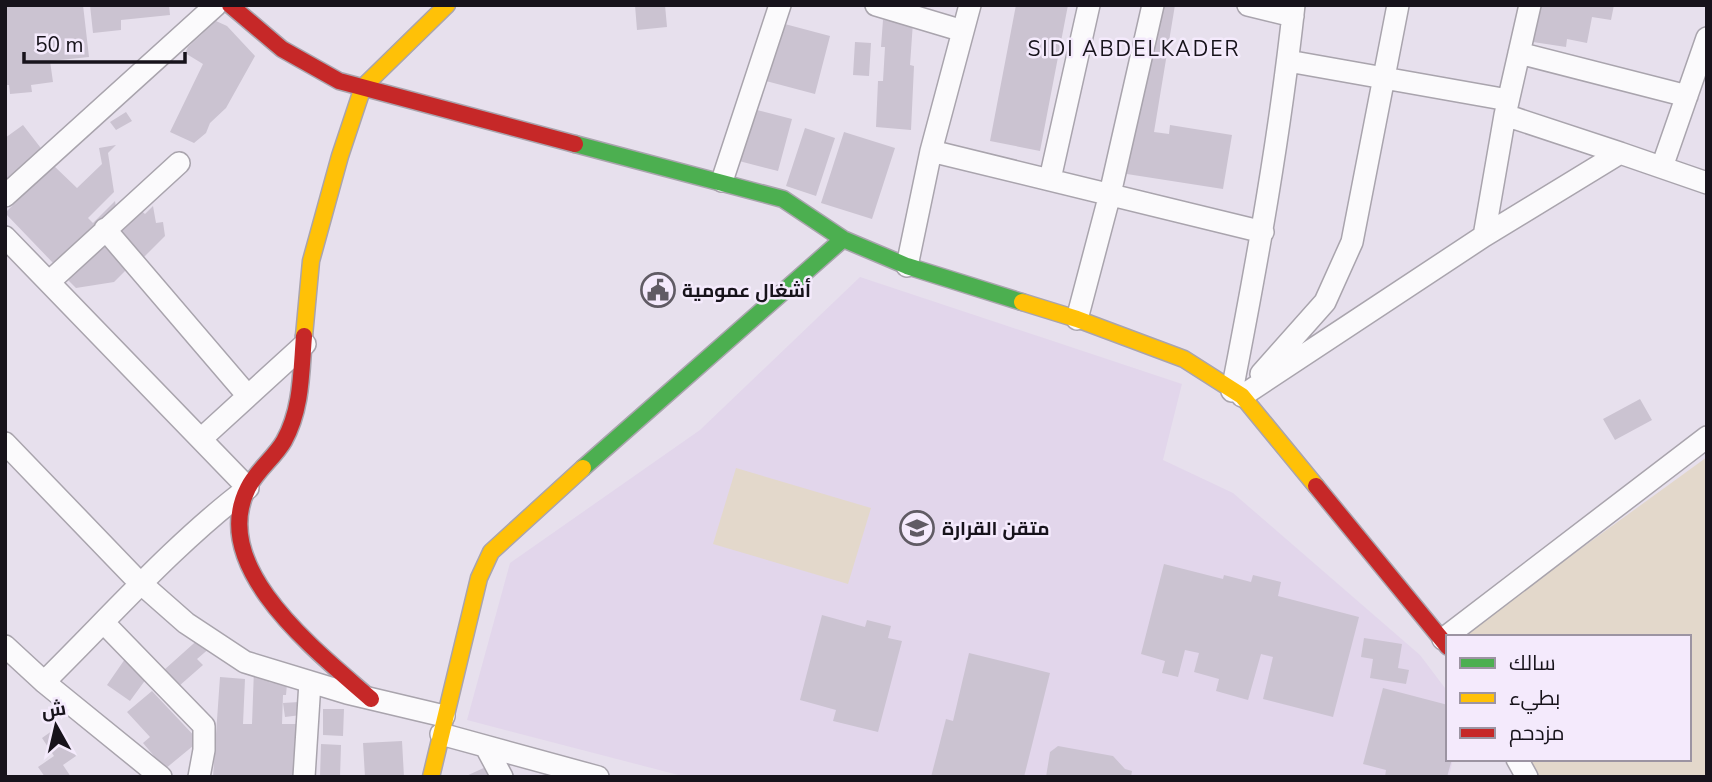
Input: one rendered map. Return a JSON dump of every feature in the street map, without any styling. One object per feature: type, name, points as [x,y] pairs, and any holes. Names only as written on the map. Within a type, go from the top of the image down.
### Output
[{"type":"street","points":[[5,196],[216,5]]},
{"type":"street","points":[[230,5],[282,49],[339,80],[783,199],[843,239],[906,266],[1077,320],[1184,359],[1237,393],[1445,643]]},
{"type":"street","points":[[44,682],[208,520],[248,488],[284,441],[298,408],[311,261],[340,156],[363,87],[447,5]]},
{"type":"street","points":[[722,181],[780,5]]},
{"type":"street","points":[[876,5],[963,31]]},
{"type":"street","points":[[906,266],[932,151],[970,5]]},
{"type":"street","points":[[1050,179],[1089,5]]},
{"type":"street","points":[[1077,320],[1110,194],[1153,5]]},
{"type":"street","points":[[1237,393],[1294,11],[1248,5]]},
{"type":"street","points":[[1237,393],[1325,302],[1352,242],[1398,5]]},
{"type":"street","points":[[1484,236],[1506,108],[1530,5]]},
{"type":"street","points":[[1662,167],[1707,38]]},
{"type":"street","points":[[1519,53],[1687,96]]},
{"type":"street","points":[[1288,61],[1385,76],[1506,108],[1620,153],[1707,183]]},
{"type":"street","points":[[932,151],[1263,232]]},
{"type":"street","points":[[1237,393],[1620,153]]},
{"type":"street","points":[[49,282],[179,163]]},
{"type":"street","points":[[105,229],[248,396]]},
{"type":"street","points":[[5,237],[248,488]]},
{"type":"street","points":[[431,777],[479,578],[491,552],[517,526],[843,239]]},
{"type":"street","points":[[201,439],[305,344]]},
{"type":"street","points":[[1455,635],[1707,437]]},
{"type":"street","points":[[5,443],[142,584],[186,623],[245,662],[371,699],[442,725],[486,747],[598,777]]},
{"type":"street","points":[[248,488],[238,526],[246,563],[293,630],[371,699]]},
{"type":"street","points":[[103,623],[204,726],[204,750],[199,777]]},
{"type":"street","points":[[5,646],[44,682],[160,777]]},
{"type":"street","points":[[304,777],[310,682]]},
{"type":"street","points":[[486,747],[502,777]]},
{"type":"street","points":[[1518,761],[1527,777]]},
{"type":"shaded area","name":"متقن القرارة","points":[[860,277],[1182,384],[1163,460],[1233,493],[1420,655],[1446,689],[1446,761],[1453,761],[1449,777],[686,777],[467,720],[510,563],[700,430]]},
{"type":"shaded area","points":[[1707,457],[1707,777],[1540,777],[1530,761],[1691,761],[1691,635],[1462,635]]},
{"type":"shaded area","points":[[736,468],[871,508],[848,584],[713,544]]},
{"type":"building","points":[[5,5],[83,5],[89,57],[50,61],[53,82],[31,85],[32,92],[10,94],[9,85],[5,85]]},
{"type":"building","points":[[90,5],[169,5],[170,15],[121,20],[121,30],[93,33]]},
{"type":"building","points":[[635,5],[665,5],[667,27],[637,30]]},
{"type":"building","points":[[1016,5],[1068,5],[1040,151],[990,141]]},
{"type":"building","points":[[1144,5],[1175,5],[1154,132],[1169,134],[1170,125],[1232,135],[1223,189],[1114,172]]},
{"type":"building","points":[[1539,5],[1614,5],[1611,20],[1592,17],[1587,43],[1567,39],[1566,47],[1533,42]]},
{"type":"building","points":[[883,20],[913,22],[910,65],[914,66],[911,130],[876,127],[878,81],[883,81]]},
{"type":"building","points":[[216,21],[227,26],[255,56],[226,108],[210,123],[206,133],[194,143],[170,132],[203,64],[185,53]]},
{"type":"building","points":[[781,23],[830,36],[815,94],[766,81]]},
{"type":"building","points":[[855,42],[871,43],[869,76],[853,75]]},
{"type":"building","points":[[753,109],[792,119],[778,171],[739,161]]},
{"type":"building","points":[[126,112],[132,121],[116,130],[110,122]]},
{"type":"building","points":[[23,125],[47,156],[5,187],[5,138]]},
{"type":"building","points":[[805,128],[835,138],[816,196],[786,186]]},
{"type":"building","points":[[844,132],[895,148],[872,219],[821,203]]},
{"type":"building","points":[[116,145],[108,153],[114,192],[88,218],[93,223],[115,201],[117,213],[137,207],[145,214],[153,206],[156,223],[163,222],[165,236],[143,258],[120,235],[125,271],[114,282],[76,288],[63,275],[107,231],[84,235],[54,264],[5,213],[53,165],[77,188],[102,164],[99,148]]},
{"type":"building","points":[[1640,399],[1652,420],[1615,440],[1603,419]]},
{"type":"building","points":[[1164,564],[1223,579],[1224,575],[1251,582],[1253,575],[1281,582],[1278,596],[1359,617],[1333,717],[1263,699],[1273,657],[1261,654],[1248,700],[1216,691],[1219,679],[1194,672],[1199,653],[1185,650],[1178,677],[1162,673],[1165,661],[1141,654]]},
{"type":"building","points":[[822,615],[865,627],[867,620],[891,626],[888,638],[902,641],[878,732],[833,721],[836,710],[800,700]]},
{"type":"building","points":[[202,636],[211,647],[197,659],[203,665],[179,686],[164,670]]},
{"type":"building","points":[[1364,638],[1402,644],[1398,668],[1409,670],[1406,684],[1370,678],[1373,659],[1361,657]]},
{"type":"building","points":[[969,653],[1050,673],[1024,777],[931,777],[946,719],[953,721]]},
{"type":"building","points":[[125,659],[149,675],[130,701],[107,685]]},
{"type":"building","points":[[254,669],[269,669],[269,682],[287,684],[286,695],[283,695],[282,724],[297,724],[294,777],[213,777],[220,677],[245,679],[243,724],[252,724]]},
{"type":"building","points":[[1383,688],[1446,704],[1446,761],[1451,761],[1447,777],[1385,777],[1386,770],[1363,764]]},
{"type":"building","points":[[152,691],[199,741],[165,769],[143,743],[150,737],[127,712]]},
{"type":"building","points":[[299,702],[301,715],[285,717],[283,703]]},
{"type":"building","points":[[323,709],[344,709],[343,736],[323,735]]},
{"type":"building","points":[[56,728],[76,756],[63,765],[71,777],[45,777],[38,767],[54,756],[42,738]]},
{"type":"building","points":[[402,741],[404,777],[365,777],[363,743]]},
{"type":"building","points":[[321,744],[341,745],[340,777],[320,777]]},
{"type":"building","points":[[1058,746],[1113,756],[1125,769],[1132,771],[1131,777],[1046,777],[1050,752]]},
{"type":"building","points":[[488,766],[493,777],[464,777]]},
{"type":"traffic: fast","points":[[575,144],[783,199],[843,239],[907,266],[1022,302]]},
{"type":"traffic: fast","points":[[583,468],[843,239]]},
{"type":"traffic: slow","points":[[304,336],[311,261],[340,156],[363,87],[447,5]]},
{"type":"traffic: slow","points":[[1022,302],[1077,319],[1184,359],[1242,396],[1316,486]]},
{"type":"traffic: slow","points":[[431,777],[479,578],[491,552],[583,468]]},
{"type":"traffic: jam","points":[[230,5],[282,49],[339,81],[575,144]]},
{"type":"traffic: jam","points":[[304,336],[300,390],[294,416],[284,441],[248,488],[239,518],[243,548],[255,578],[275,606],[298,633],[371,699]]},
{"type":"traffic: jam","points":[[1316,486],[1446,645]]},
{"type":"place","name":"أشغال عمومية","points":[[658,290]]},
{"type":"place","name":"متقن القرارة","points":[[917,528]]},
{"type":"district","name":"SIDI ABDELKADER","points":[[1134,49]]}]
